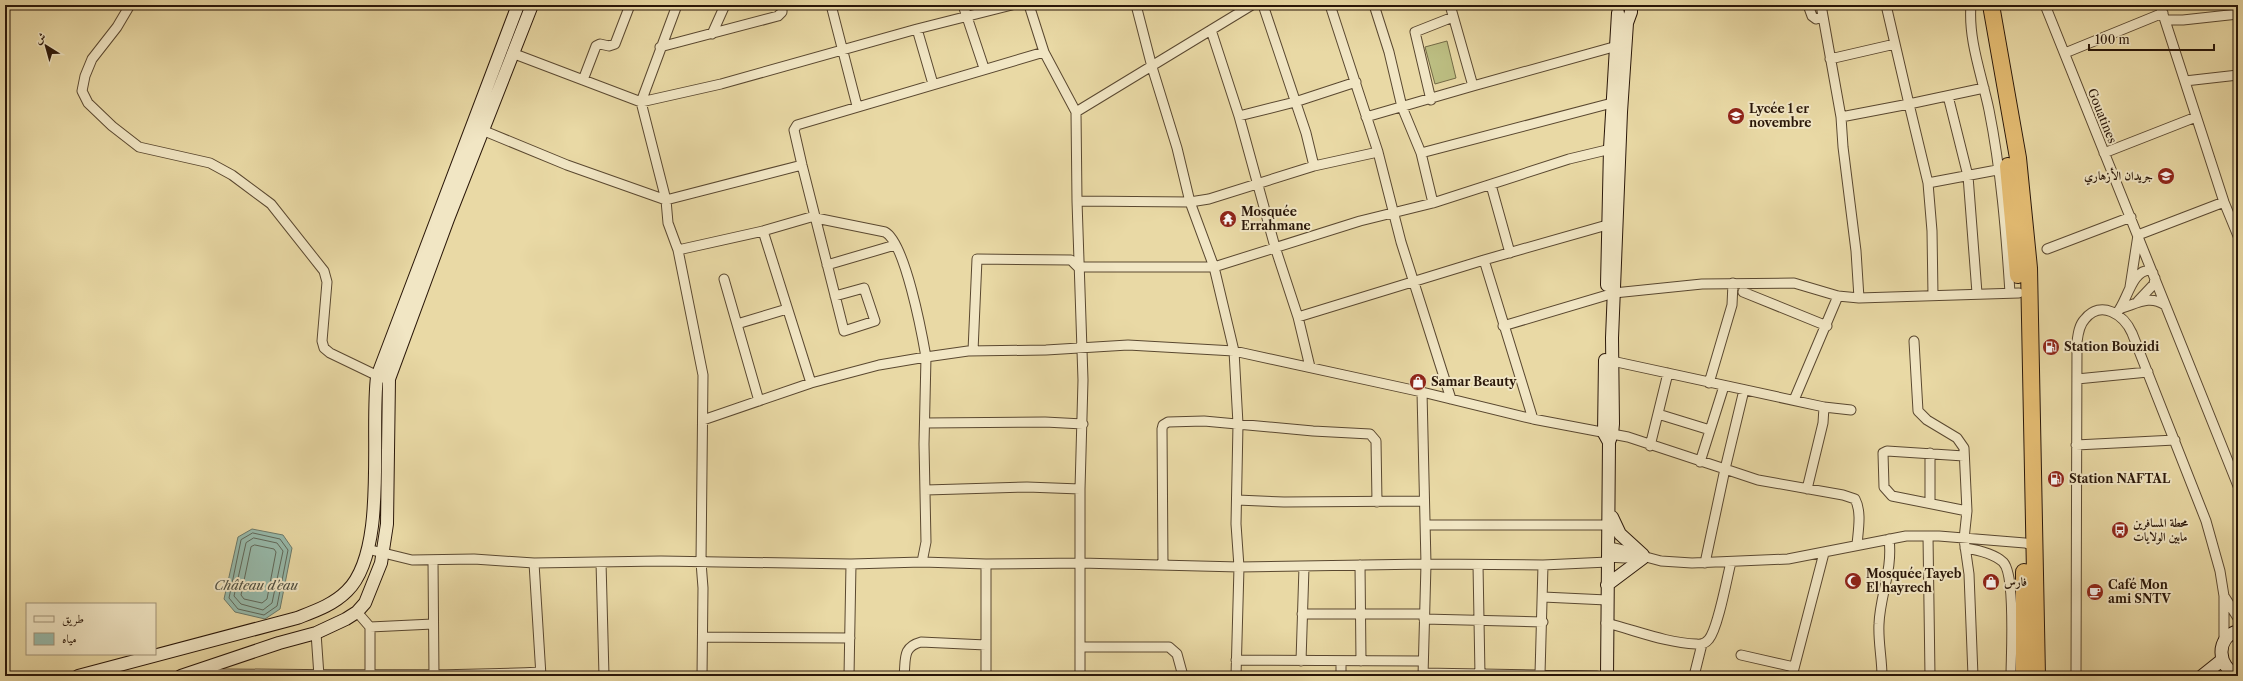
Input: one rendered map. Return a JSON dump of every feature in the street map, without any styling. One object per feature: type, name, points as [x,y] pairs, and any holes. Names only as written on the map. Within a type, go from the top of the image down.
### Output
[{"type":"highway","points":[[1981,5],[2004,128],[2018,265],[2014,293],[2038,676]]},
{"type":"highway","points":[[1991,5],[2024,206],[2029,268],[2030,544],[2024,676]]},
{"type":"main road","points":[[78,676],[297,618],[322,608],[338,599],[348,590],[362,569],[374,511],[377,377],[518,5]]},
{"type":"main road","points":[[181,676],[215,672],[278,643],[316,633],[346,619],[357,612],[365,603],[374,585],[383,554],[387,524],[389,379],[482,130],[532,5]]},
{"type":"main road","points":[[1607,676],[1606,623],[1609,525],[1608,436],[1610,294],[1615,148],[1612,103],[1617,46],[1628,8]]},
{"type":"main road","points":[[1608,436],[1612,360],[1607,225],[1628,8]]},
{"type":"main road","points":[[1607,585],[1644,556],[1616,529],[1608,501]]},
{"type":"main road","points":[[2202,676],[2228,670],[2222,647],[2224,641],[2229,636],[2238,631]]},
{"type":"street","points":[[130,5],[117,27],[92,60],[85,76],[82,91],[88,103],[112,126],[139,147],[210,163],[232,175],[271,204],[324,271],[328,282],[322,341],[324,348],[377,377],[389,379]]},
{"type":"street","points":[[583,80],[596,46],[600,44],[610,46],[615,44],[630,5]]},
{"type":"street","points":[[677,5],[660,47],[641,102],[666,200],[668,223],[678,250],[703,375],[701,562],[703,588],[702,676]]},
{"type":"street","points":[[712,34],[725,5]]},
{"type":"street","points":[[660,47],[778,16],[782,12],[782,5]]},
{"type":"street","points":[[831,5],[857,106]]},
{"type":"street","points":[[963,5],[984,68]]},
{"type":"street","points":[[512,53],[641,102],[721,84],[917,29],[1012,5]]},
{"type":"street","points":[[1029,5],[1044,52],[1076,112],[1076,201],[1082,348],[1083,424],[1080,489],[1080,676]]},
{"type":"street","points":[[1136,5],[1152,67],[1177,148],[1190,202],[1214,267],[1234,351],[1238,424],[1238,500],[1236,524],[1239,567],[1236,676]]},
{"type":"street","points":[[1076,112],[1108,91],[1152,67],[1252,5]]},
{"type":"street","points":[[1264,5],[1314,166]]},
{"type":"street","points":[[1330,5],[1378,152],[1392,211],[1451,399]]},
{"type":"street","points":[[1450,5],[1473,86]]},
{"type":"street","points":[[1808,5],[1812,16],[1816,19],[1823,17]]},
{"type":"street","points":[[1821,5],[1841,117],[1856,251],[1859,298]]},
{"type":"street","points":[[1886,5],[1928,183],[1932,231],[1933,295]]},
{"type":"street","points":[[1503,326],[1610,294],[1733,283],[1794,284],[1838,296],[1859,298],[2014,293],[2003,201],[1984,88],[1973,38],[1971,5]]},
{"type":"street","name":"Gouatines","points":[[2044,5],[2065,53],[2238,486]]},
{"type":"street","points":[[1376,6],[1402,107],[1421,153],[1434,203]]},
{"type":"street","points":[[2065,53],[2163,13],[2183,20],[2238,14]]},
{"type":"street","points":[[2163,13],[2224,202],[2238,236]]},
{"type":"street","points":[[1431,100],[1415,32],[1453,17]]},
{"type":"street","points":[[917,29],[933,84]]},
{"type":"street","points":[[1211,30],[1239,116],[1275,247],[1298,317],[1310,367]]},
{"type":"street","points":[[1830,58],[1895,44]]},
{"type":"street","points":[[1366,117],[1431,100],[1473,86],[1617,46]]},
{"type":"street","points":[[835,296],[864,288],[875,321],[844,331],[827,265],[794,130],[797,125],[984,68],[1044,52]]},
{"type":"street","points":[[2185,80],[2238,75]]},
{"type":"street","points":[[1239,116],[1295,102],[1356,82]]},
{"type":"street","points":[[1841,117],[1984,88]]},
{"type":"street","points":[[1948,96],[1968,176],[1977,293]]},
{"type":"street","points":[[1421,153],[1612,103]]},
{"type":"street","points":[[2104,153],[2196,117]]},
{"type":"street","points":[[482,130],[567,165],[666,200],[802,164]]},
{"type":"street","points":[[973,351],[977,259],[1071,260],[1078,268],[1214,267],[1392,211],[1434,203],[1615,148]]},
{"type":"street","points":[[1076,201],[1190,202],[1209,199],[1314,166],[1378,152]]},
{"type":"street","points":[[1928,183],[1997,170]]},
{"type":"street","points":[[1490,185],[1510,253]]},
{"type":"street","points":[[2130,287],[2138,235],[2224,202]]},
{"type":"street","points":[[678,250],[816,217],[885,232],[890,236],[908,279],[926,357],[926,542],[922,562]]},
{"type":"street","points":[[2047,249],[2131,217]]},
{"type":"street","points":[[1298,317],[1414,280],[1607,225]]},
{"type":"street","points":[[763,230],[811,382]]},
{"type":"street","points":[[827,265],[895,245]]},
{"type":"street","points":[[1484,260],[1503,326],[1533,419]]},
{"type":"street","points":[[2119,311],[2130,287],[2140,273],[2150,270],[2154,275],[2154,284],[2136,303]]},
{"type":"street","points":[[724,279],[759,401]]},
{"type":"street","points":[[1709,383],[1732,305],[1733,283]]},
{"type":"street","points":[[1732,305],[1749,283]]},
{"type":"street","points":[[1743,292],[1827,326]]},
{"type":"street","points":[[1794,400],[1827,326],[1838,296]]},
{"type":"street","points":[[2076,676],[2076,445],[2077,342],[2079,329],[2084,319],[2092,312],[2119,311],[2149,299],[2157,300],[2165,305]]},
{"type":"street","points":[[737,324],[787,309]]},
{"type":"street","points":[[2119,311],[2128,323],[2206,522],[2220,571],[2224,596],[2224,641]]},
{"type":"street","points":[[1914,341],[1916,406],[1918,411],[1927,420],[1957,438],[1964,448],[1967,511],[1964,544],[1970,574],[1973,676]]},
{"type":"street","points":[[703,420],[811,382],[879,365],[926,357],[973,351],[1082,348],[1128,345],[1234,351],[1422,392],[1650,446],[1758,480],[1855,499],[1857,504],[1858,522],[1857,545]]},
{"type":"street","points":[[1612,360],[1709,383],[1824,407],[1851,410]]},
{"type":"street","points":[[2077,379],[2148,372]]},
{"type":"street","points":[[1650,446],[1668,373]]},
{"type":"street","points":[[1700,462],[1724,386]]},
{"type":"street","points":[[1705,563],[1744,390]]},
{"type":"street","points":[[1422,392],[1423,501],[1426,564],[1422,661],[1423,674],[1540,674],[1597,676]]},
{"type":"street","points":[[1807,489],[1823,423],[1824,407]]},
{"type":"street","points":[[1658,414],[1710,430]]},
{"type":"street","points":[[925,423],[1045,422],[1083,424]]},
{"type":"street","points":[[1163,565],[1163,425],[1168,422],[1238,424],[1313,431],[1370,434],[1376,441],[1377,502]]},
{"type":"street","points":[[2076,445],[2175,440]]},
{"type":"street","points":[[1964,456],[1890,450],[1883,454],[1884,487],[1892,496],[1967,511]]},
{"type":"street","points":[[1930,453],[1930,503]]},
{"type":"street","points":[[926,490],[1026,487],[1080,489]]},
{"type":"street","points":[[1238,500],[1377,502],[1423,501]]},
{"type":"street","points":[[1425,525],[1609,525]]},
{"type":"street","points":[[367,549],[383,554],[432,561],[474,559],[534,563],[701,562],[851,564],[922,562],[986,564],[1080,563],[1239,567],[1426,564],[1543,566],[1608,555],[1644,556],[1680,563],[1788,559],[1889,539],[1928,536],[1964,544],[1991,555],[2002,562],[2009,573],[2011,603],[2011,676]]},
{"type":"street","points":[[1928,536],[1930,676]]},
{"type":"street","points":[[1882,676],[1879,623],[1890,559],[1889,539]]},
{"type":"street","points":[[1964,544],[2030,544]]},
{"type":"street","points":[[1741,655],[1793,672],[1824,553]]},
{"type":"street","points":[[432,561],[434,676]]},
{"type":"street","points":[[601,562],[604,676]]},
{"type":"street","points":[[1694,676],[1702,644],[1709,639],[1715,626],[1731,562]]},
{"type":"street","points":[[215,672],[319,676],[370,673],[434,676],[541,674],[534,563]]},
{"type":"street","points":[[849,676],[851,564]]},
{"type":"street","points":[[986,564],[986,676]]},
{"type":"street","points":[[1360,565],[1362,614],[1361,661]]},
{"type":"street","points":[[1478,565],[1480,675]]},
{"type":"street","points":[[1301,661],[1304,566]]},
{"type":"street","points":[[1540,674],[1543,622],[1543,566]]},
{"type":"street","points":[[2224,596],[2238,618]]},
{"type":"street","points":[[1543,598],[1607,600]]},
{"type":"street","points":[[357,612],[370,627],[370,673]]},
{"type":"street","points":[[1302,614],[1362,614],[1543,622]]},
{"type":"street","points":[[1606,623],[1676,641],[1702,644]]},
{"type":"street","points":[[370,627],[433,624]]},
{"type":"street","points":[[316,633],[319,676]]},
{"type":"street","points":[[703,637],[850,638]]},
{"type":"street","points":[[904,676],[907,650],[911,645],[921,642],[986,645]]},
{"type":"street","points":[[1080,647],[1169,647],[1177,654],[1183,676]]},
{"type":"street","points":[[1236,660],[1340,662],[1422,661]]},
{"type":"street","points":[[1340,662],[1341,676]]},
{"type":"green space","points":[[1447,41],[1456,78],[1435,84],[1425,47]]},
{"type":"water","name":"Château d'eau","points":[[252,529],[283,535],[292,548],[280,609],[265,619],[235,612],[224,599],[238,537]]},
{"type":"place","name":"Lycée 1 er novembre","points":[[1736,116]]},
{"type":"place","name":"جريدان الأزهاري","points":[[2166,176]]},
{"type":"place","name":"Mosquée Errahmane","points":[[1228,219]]},
{"type":"place","name":"Station Bouzidi","points":[[2051,347]]},
{"type":"place","name":"Samar Beauty","points":[[1418,382]]},
{"type":"place","name":"Station NAFTAL","points":[[2056,479]]},
{"type":"place","name":"محطة المسافرين مابين الولايات","points":[[2120,530]]},
{"type":"place","name":"Mosquée Tayeb El hayrech","points":[[1853,581]]},
{"type":"place","name":"فارس","points":[[1991,582]]},
{"type":"place","name":"Café Mon ami SNTV","points":[[2095,592]]}]
